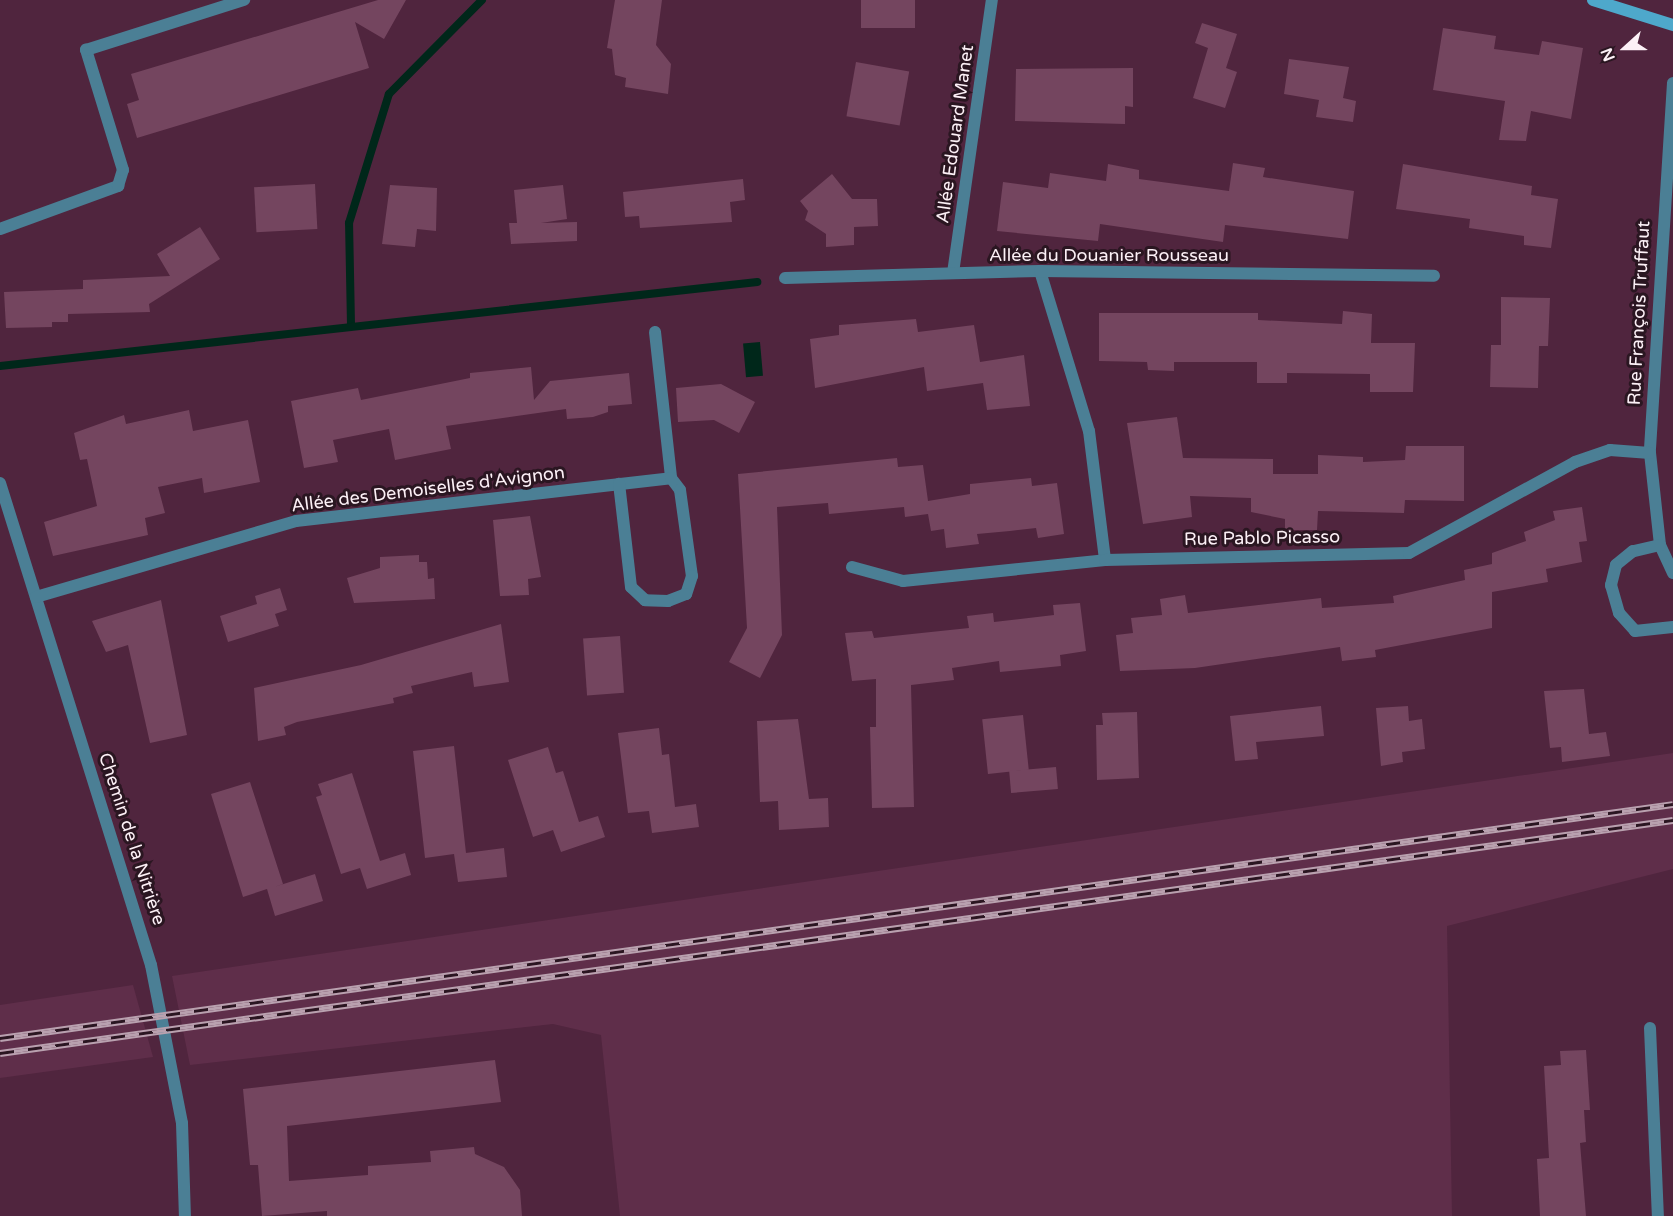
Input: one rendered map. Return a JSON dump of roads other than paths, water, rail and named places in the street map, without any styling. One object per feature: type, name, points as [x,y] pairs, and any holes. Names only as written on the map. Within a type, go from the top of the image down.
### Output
[{"type":"street","points":[[0,229],[118,186],[123,170],[86,50],[244,0]]},
{"type":"street","name":"Allée Edouard Manet","points":[[953,273],[992,0]]},
{"type":"street","points":[[1593,0],[1673,25]]},
{"type":"street","name":"Rue François Truffaut","points":[[1673,83],[1650,453],[1660,545],[1673,573]]},
{"type":"street","points":[[1040,271],[1089,431],[1105,560]]},
{"type":"street","name":"Allée du Douanier Rousseau","points":[[784,278],[1040,271],[1434,276]]},
{"type":"street","points":[[619,484],[631,587],[645,600],[668,601],[686,594],[692,576],[680,490],[671,478],[655,333]]},
{"type":"street","name":"Rue Pablo Picasso","points":[[852,567],[903,581],[1105,560],[1409,553],[1575,462],[1610,450],[1650,453]]},
{"type":"street","name":"Allée des Demoiselles d'Avignon","points":[[36,597],[296,521],[671,478]]},
{"type":"street","name":"Chemin de la Nitrière","points":[[0,483],[151,965],[182,1123],[185,1216]]},
{"type":"street","points":[[1660,545],[1633,551],[1616,565],[1611,585],[1618,613],[1635,631],[1673,627]]},
{"type":"street","points":[[1650,1028],[1658,1216]]},
{"type":"waterway","points":[[351,325],[349,223],[389,94],[482,0]]},
{"type":"waterway","points":[[0,366],[757,282]]},
{"type":"railway","points":[[0,1038],[1673,804]]},
{"type":"railway","points":[[0,1053],[1673,820]]}]
